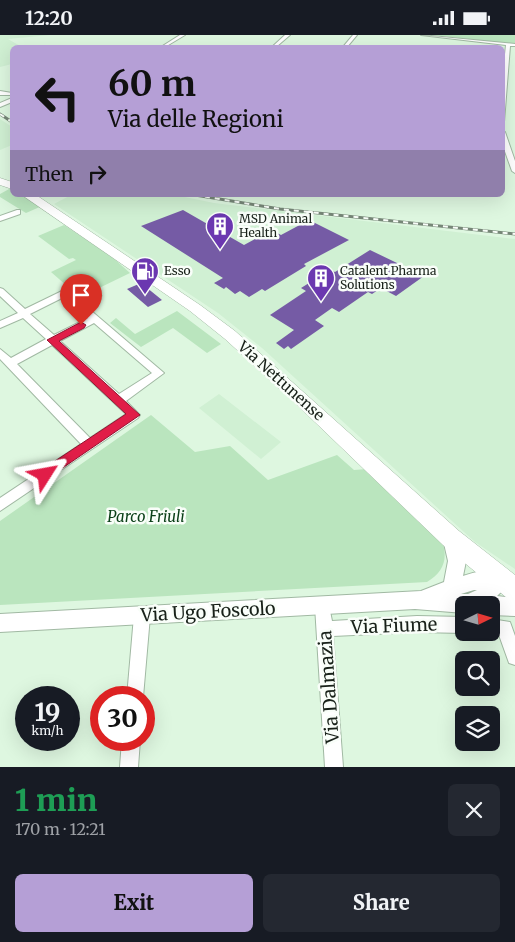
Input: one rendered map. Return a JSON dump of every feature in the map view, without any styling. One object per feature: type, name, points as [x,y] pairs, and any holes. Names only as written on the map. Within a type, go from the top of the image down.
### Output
[{"type":"main road","name":"Via Nettunense","points":[[31,197],[195,308],[230,335],[299,396],[451,538],[508,585]]},
{"type":"street","points":[[166,45],[184,35]]},
{"type":"street","points":[[276,45],[288,35]]},
{"type":"street","points":[[347,45],[355,35]]},
{"type":"street","points":[[423,35],[515,45]]},
{"type":"street","points":[[505,83],[508,45]]},
{"type":"street","points":[[505,137],[513,152],[515,171]]},
{"type":"street","points":[[0,219],[17,212]]},
{"type":"street","points":[[0,291],[134,415],[0,505]]},
{"type":"street","points":[[0,325],[66,293],[159,373],[118,400]]},
{"type":"street","points":[[9,363],[95,318]]},
{"type":"street","points":[[0,353],[89,445]]},
{"type":"street","points":[[451,538],[457,561],[459,596]]},
{"type":"street","points":[[486,596],[508,585]]},
{"type":"street","name":"Via Ugo Foscolo","points":[[0,623],[455,598]]},
{"type":"street","name":"Via Ugo Foscolo","points":[[500,605],[515,607]]},
{"type":"street","name":"Via Dalmazia","points":[[323,606],[334,767]]},
{"type":"street","points":[[136,686],[142,616]]},
{"type":"street","name":"Via Fiume","points":[[325,629],[455,625]]},
{"type":"street","points":[[504,628],[515,657]]},
{"type":"street","points":[[129,767],[130,751]]},
{"type":"shaded area","points":[[0,35],[50,35],[8,39],[18,45],[10,45],[10,64],[0,67]]},
{"type":"shaded area","points":[[0,119],[10,126],[10,146],[0,150]]},
{"type":"shaded area","points":[[67,197],[185,197],[214,203],[515,239],[515,569],[475,542],[262,348],[218,313],[54,204]]},
{"type":"shaded area","points":[[219,394],[281,442],[261,459],[199,408]]},
{"type":"green space","points":[[432,35],[515,35],[515,44]]},
{"type":"green space","points":[[10,189],[10,197],[27,197],[42,206],[26,213],[0,197],[0,194]]},
{"type":"green space","points":[[64,225],[111,256],[130,273],[97,289],[103,296],[97,299],[79,283],[67,286],[51,272],[76,260],[73,258],[69,259],[38,236]]},
{"type":"green space","points":[[177,311],[221,344],[207,353],[173,328],[141,347],[110,323],[116,318],[135,334]]},
{"type":"green space","name":"Parco Friuli","points":[[151,415],[195,452],[230,446],[268,480],[337,455],[354,470],[367,469],[443,544],[445,556],[440,571],[427,582],[0,605],[0,521]]},
{"type":"building","name":"MSD Animal Health","points":[[183,210],[244,245],[272,230],[281,235],[309,220],[349,240],[304,264],[306,266],[265,291],[262,289],[249,297],[240,291],[235,294],[226,287],[224,289],[214,283],[223,278],[141,226]]},
{"type":"building","name":"Catalent Pharma Solutions","points":[[370,250],[424,276],[396,296],[381,288],[372,294],[368,292],[339,312],[332,308],[315,320],[324,326],[291,349],[288,346],[284,349],[276,343],[294,330],[270,315],[306,291],[301,288],[330,270],[335,272]]},
{"type":"building","name":"Esso","points":[[141,283],[162,300],[148,307],[127,289]]},
{"type":"railway","points":[[0,114],[10,121]]},
{"type":"railway","points":[[207,197],[280,209],[515,234]]},
{"type":"place","name":"MSD Animal Health","points":[[220,250]]},
{"type":"place","name":"Esso","points":[[145,295]]},
{"type":"place","name":"Catalent Pharma Solutions","points":[[321,302]]},
{"type":"route","points":[[45,475],[134,415],[52,340],[81,325]]}]
